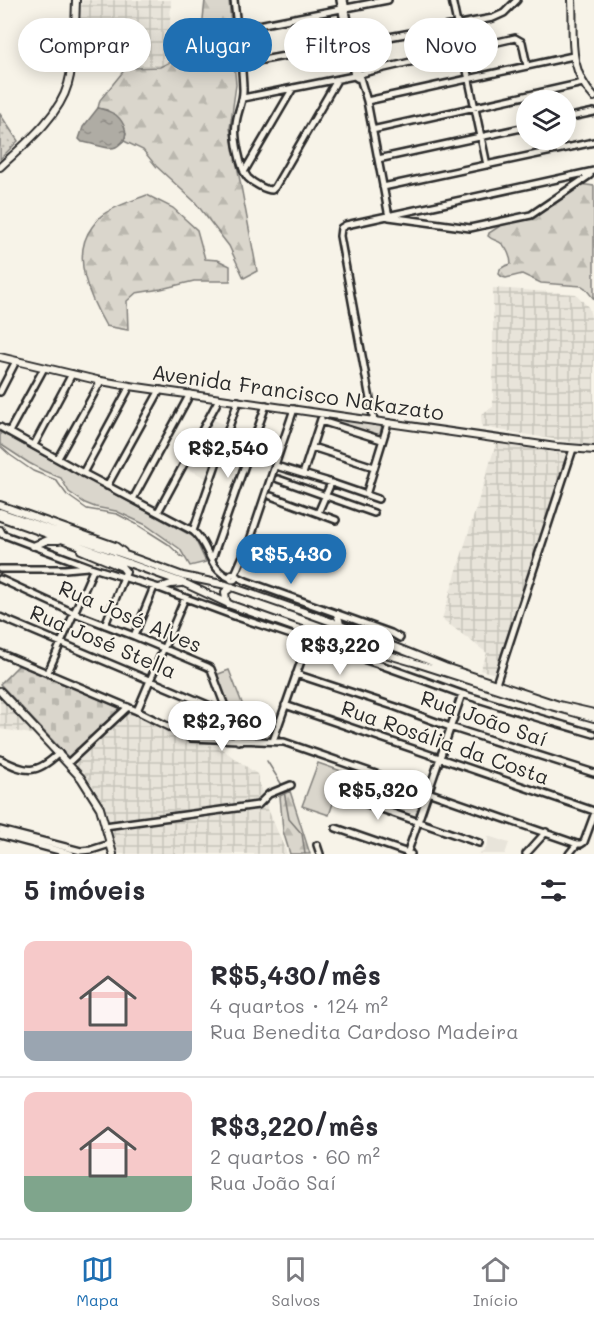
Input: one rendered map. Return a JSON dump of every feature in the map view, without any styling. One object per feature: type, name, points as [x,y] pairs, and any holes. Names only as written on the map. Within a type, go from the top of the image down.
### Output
[{"type":"main road","points":[[0,167],[35,134],[52,115],[62,99],[68,85],[72,64],[76,0]]},
{"type":"main road","points":[[572,0],[573,56],[583,83],[594,97]]},
{"type":"main road","name":"Avenida Francisco Nakazato","points":[[0,357],[130,386],[573,449],[594,450]]},
{"type":"main road","points":[[0,505],[115,546],[131,557]]},
{"type":"main road","points":[[0,512],[176,574],[233,587],[337,624],[445,667],[559,705],[594,713]]},
{"type":"main road","points":[[0,517],[184,583],[228,604],[296,628],[594,719]]},
{"type":"main road","points":[[33,546],[48,540],[62,540],[122,567],[126,572],[124,578]]},
{"type":"main road","points":[[156,588],[184,583]]},
{"type":"main road","points":[[228,604],[225,592],[233,587]]},
{"type":"main road","points":[[335,650],[327,645],[327,642],[333,638],[337,614]]},
{"type":"main road","points":[[0,691],[81,778],[100,808],[113,854]]},
{"type":"street","points":[[234,0],[236,18]]},
{"type":"street","points":[[342,0],[345,18]]},
{"type":"street","points":[[272,21],[388,0]]},
{"type":"street","points":[[452,0],[455,18]]},
{"type":"street","points":[[493,18],[504,14],[517,0]]},
{"type":"street","points":[[498,42],[519,39],[522,42],[528,66]]},
{"type":"street","points":[[367,101],[573,56]]},
{"type":"street","points":[[243,98],[358,77],[404,65]]},
{"type":"street","points":[[241,72],[243,98],[235,130],[241,164],[248,179],[268,190],[275,187],[338,80]]},
{"type":"street","points":[[357,72],[367,101],[389,217]]},
{"type":"street","points":[[467,72],[487,165]]},
{"type":"street","points":[[372,130],[583,83]]},
{"type":"street","points":[[244,172],[293,88]]},
{"type":"street","points":[[576,116],[594,112]]},
{"type":"street","points":[[378,159],[516,129]]},
{"type":"street","points":[[383,187],[594,142]]},
{"type":"street","points":[[389,217],[470,228],[531,215],[594,172]]},
{"type":"street","points":[[374,421],[340,236],[341,228],[346,225],[594,172]]},
{"type":"street","points":[[562,179],[567,189]]},
{"type":"street","points":[[0,392],[16,361]]},
{"type":"street","points":[[9,432],[44,368]]},
{"type":"street","points":[[34,445],[72,374]]},
{"type":"street","points":[[58,458],[101,381]]},
{"type":"street","points":[[83,473],[130,386]]},
{"type":"street","points":[[107,486],[160,390]]},
{"type":"street","points":[[133,499],[190,394]]},
{"type":"street","points":[[158,512],[219,399]]},
{"type":"street","points":[[193,531],[238,401]]},
{"type":"street","points":[[212,560],[266,405]]},
{"type":"street","points":[[234,576],[250,540],[294,410]]},
{"type":"street","points":[[303,474],[323,413]]},
{"type":"street","points":[[321,421],[382,440]]},
{"type":"street","points":[[366,495],[388,423]]},
{"type":"street","points":[[0,427],[193,531],[199,536],[214,566],[222,574],[234,576],[400,638]]},
{"type":"street","points":[[312,447],[374,467]]},
{"type":"street","points":[[496,684],[573,449]]},
{"type":"street","points":[[276,466],[378,499]]},
{"type":"street","points":[[278,479],[374,513]]},
{"type":"street","points":[[318,513],[329,482]]},
{"type":"street","points":[[271,496],[336,520]]},
{"type":"street","points":[[1,532],[92,568],[301,637],[462,694],[594,734]]},
{"type":"street","points":[[65,569],[66,558]]},
{"type":"street","points":[[0,578],[0,570],[92,568]]},
{"type":"street","points":[[48,672],[92,568]]},
{"type":"street","points":[[205,581],[221,580],[222,574]]},
{"type":"street","name":"Rua José Alves","points":[[0,578],[74,613],[211,669],[238,741]]},
{"type":"street","points":[[105,626],[124,578]]},
{"type":"street","points":[[134,636],[156,588]]},
{"type":"street","points":[[137,711],[185,598]]},
{"type":"street","name":"Rua José Stella","points":[[0,616],[220,710],[226,710]]},
{"type":"street","points":[[296,628],[301,637]]},
{"type":"street","points":[[273,741],[308,641],[319,635]]},
{"type":"street","points":[[0,653],[137,711],[191,738],[273,741],[292,745],[579,844]]},
{"type":"street","name":"Rua João Saí","points":[[296,674],[594,773]]},
{"type":"street","points":[[336,828],[408,853],[462,694]]},
{"type":"street","name":"Rua Rosália da Costa","points":[[285,705],[594,813]]},
{"type":"street","points":[[68,763],[128,707]]},
{"type":"street","points":[[0,759],[29,770],[46,765],[59,753]]},
{"type":"street","points":[[105,826],[258,805],[269,794],[291,785]]},
{"type":"street","points":[[347,798],[478,843]]},
{"type":"street","points":[[569,854],[584,842],[594,813]]},
{"type":"street","points":[[0,830],[81,851],[110,844]]},
{"type":"street","points":[[526,854],[546,832]]},
{"type":"street","points":[[0,835],[71,854]]},
{"type":"street","points":[[317,845],[320,854]]},
{"type":"shaded area","points":[[82,0],[171,0],[170,18],[163,18],[163,66],[151,66],[151,18],[80,18]]},
{"type":"shaded area","points":[[493,288],[576,294],[589,308],[594,330],[594,446],[482,427],[481,414],[493,407]]},
{"type":"shaded area","points":[[214,420],[226,425],[207,479],[187,468]]},
{"type":"shaded area","points":[[496,443],[569,455],[496,674],[480,670],[487,653],[442,619]]},
{"type":"shaded area","points":[[0,696],[34,732],[32,734],[0,729]]},
{"type":"shaded area","points":[[129,710],[184,739],[205,745],[216,745],[257,774],[265,802],[287,854],[117,854],[100,800],[92,784],[72,762]]},
{"type":"shaded area","points":[[488,836],[509,843],[505,854],[477,854],[486,848]]},
{"type":"green space","points":[[205,0],[229,0],[230,18],[203,18]]},
{"type":"green space","points":[[163,66],[163,72],[235,72],[236,85],[230,128],[257,271],[244,278],[229,246],[195,202],[156,166],[143,150],[124,141],[126,134],[107,110],[98,108],[100,100],[123,72],[151,72],[151,67]]},
{"type":"green space","points":[[0,114],[18,141],[0,159]]},
{"type":"green space","points":[[579,184],[594,186],[594,299],[582,286],[541,283],[522,274],[502,277],[499,274],[500,269],[511,264],[509,256],[506,248],[488,236],[489,233],[503,224],[526,217],[555,203]]},
{"type":"green space","points":[[147,195],[173,208],[197,230],[205,259],[218,260],[230,266],[230,281],[194,281],[136,293],[127,301],[128,330],[106,326],[94,303],[85,277],[83,251],[86,238],[92,227],[106,212]]},
{"type":"green space","points":[[325,415],[382,424],[380,435],[324,420]]},
{"type":"green space","points":[[0,432],[194,537],[206,562],[190,566],[180,549],[146,525],[116,511],[85,503],[69,492],[61,478],[29,463],[0,444]]},
{"type":"green space","points":[[345,629],[404,656],[339,638]]},
{"type":"green space","points":[[20,664],[122,709],[69,758],[0,684]]},
{"type":"green space","points":[[229,670],[256,739],[241,736],[216,675]]},
{"type":"green space","points":[[318,763],[344,772],[329,815],[302,806]]},
{"type":"green space","points":[[290,791],[310,854],[290,854],[283,831],[280,796]]},
{"type":"water","points":[[98,108],[116,115],[124,125],[125,137],[116,147],[104,147],[82,142],[79,139],[83,127]]},
{"type":"waterway","points":[[0,446],[33,471],[56,480],[67,495],[87,509],[117,514],[168,544],[183,558]]},
{"type":"waterway","points":[[267,761],[282,785]]},
{"type":"waterway","points":[[284,791],[289,819],[302,834],[305,854]]}]
